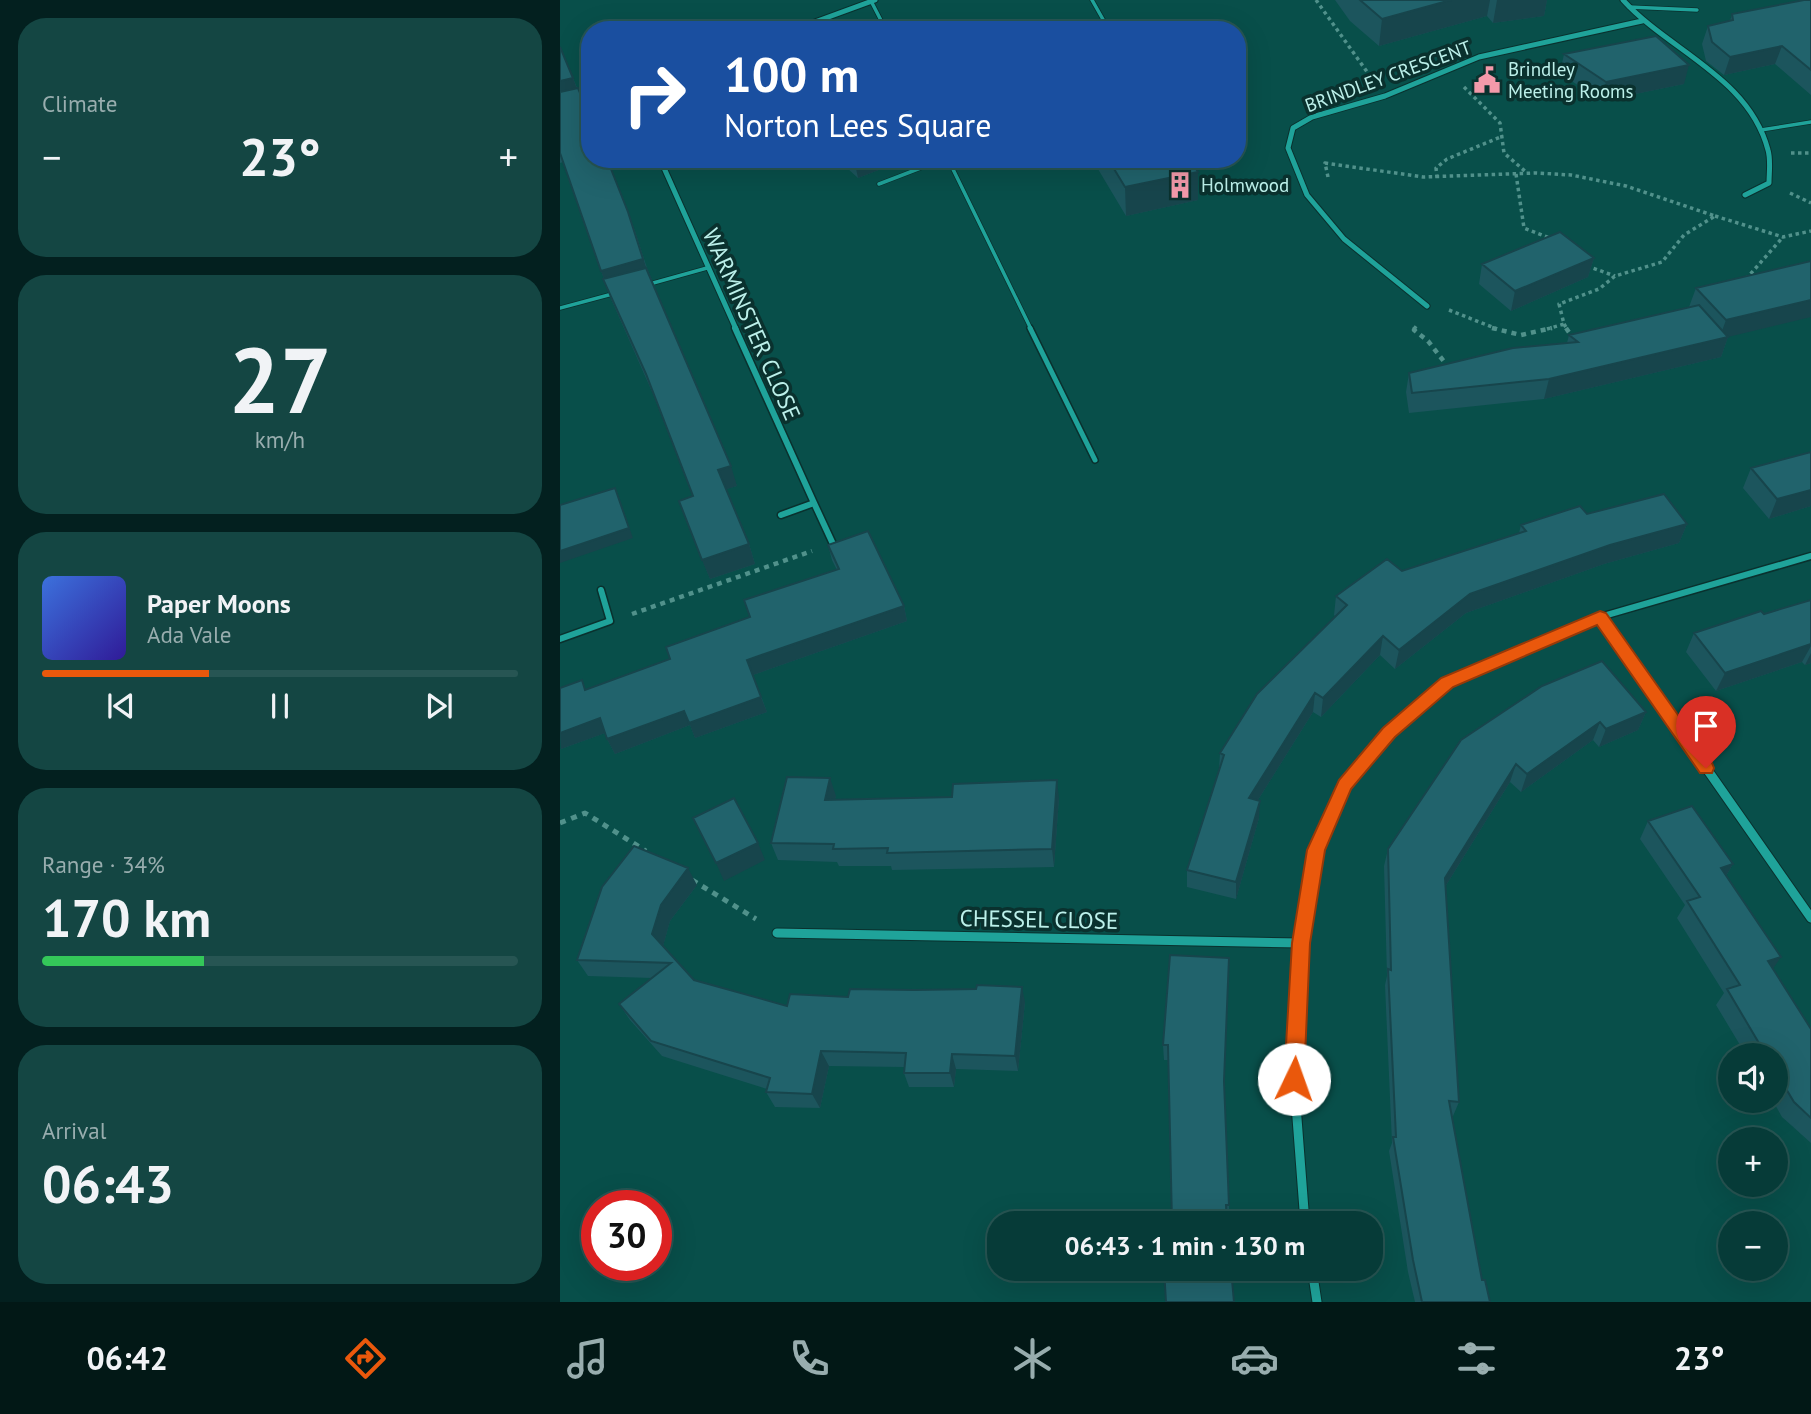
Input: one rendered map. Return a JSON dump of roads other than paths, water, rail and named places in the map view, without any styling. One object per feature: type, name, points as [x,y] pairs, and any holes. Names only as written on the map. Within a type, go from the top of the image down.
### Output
[{"type":"street","points":[[1623,0],[1642,21],[1728,85],[1761,130],[1769,153],[1769,183],[1745,195]]},
{"type":"street","points":[[818,21],[873,1]]},
{"type":"street","name":"BRINDLEY CRESCENT","points":[[1427,306],[1344,239],[1307,195],[1288,148],[1293,128],[1311,117],[1385,96],[1479,57],[1642,21]]},
{"type":"street","points":[[560,107],[581,102]]},
{"type":"street","name":"WARMINSTER CLOSE","points":[[664,168],[832,544]]},
{"type":"street","points":[[781,515],[814,503]]},
{"type":"street","points":[[1305,1211],[1294,1079],[1301,943],[1316,850],[1345,785],[1389,732],[1447,682],[1600,617],[1811,556]]},
{"type":"street","points":[[560,639],[610,621],[601,590]]},
{"type":"street","points":[[1600,617],[1811,918]]},
{"type":"street","name":"CHESSEL CLOSE","points":[[777,933],[1301,943]]},
{"type":"street","points":[[1313,1281],[1317,1302]]},
{"type":"lane","points":[[1092,0],[1104,21]]},
{"type":"lane","points":[[873,1],[882,21]]},
{"type":"lane","points":[[1629,7],[1697,10]]},
{"type":"lane","points":[[1761,130],[1811,122]]},
{"type":"lane","points":[[879,184],[922,168]]},
{"type":"lane","points":[[950,168],[1095,460]]},
{"type":"lane","points":[[640,286],[707,268]]},
{"type":"lane","points":[[560,308],[627,290]]},
{"type":"place","name":"Brindley Meeting Rooms","points":[[1487,80]]},
{"type":"place","name":"Holmwood","points":[[1180,185]]}]
